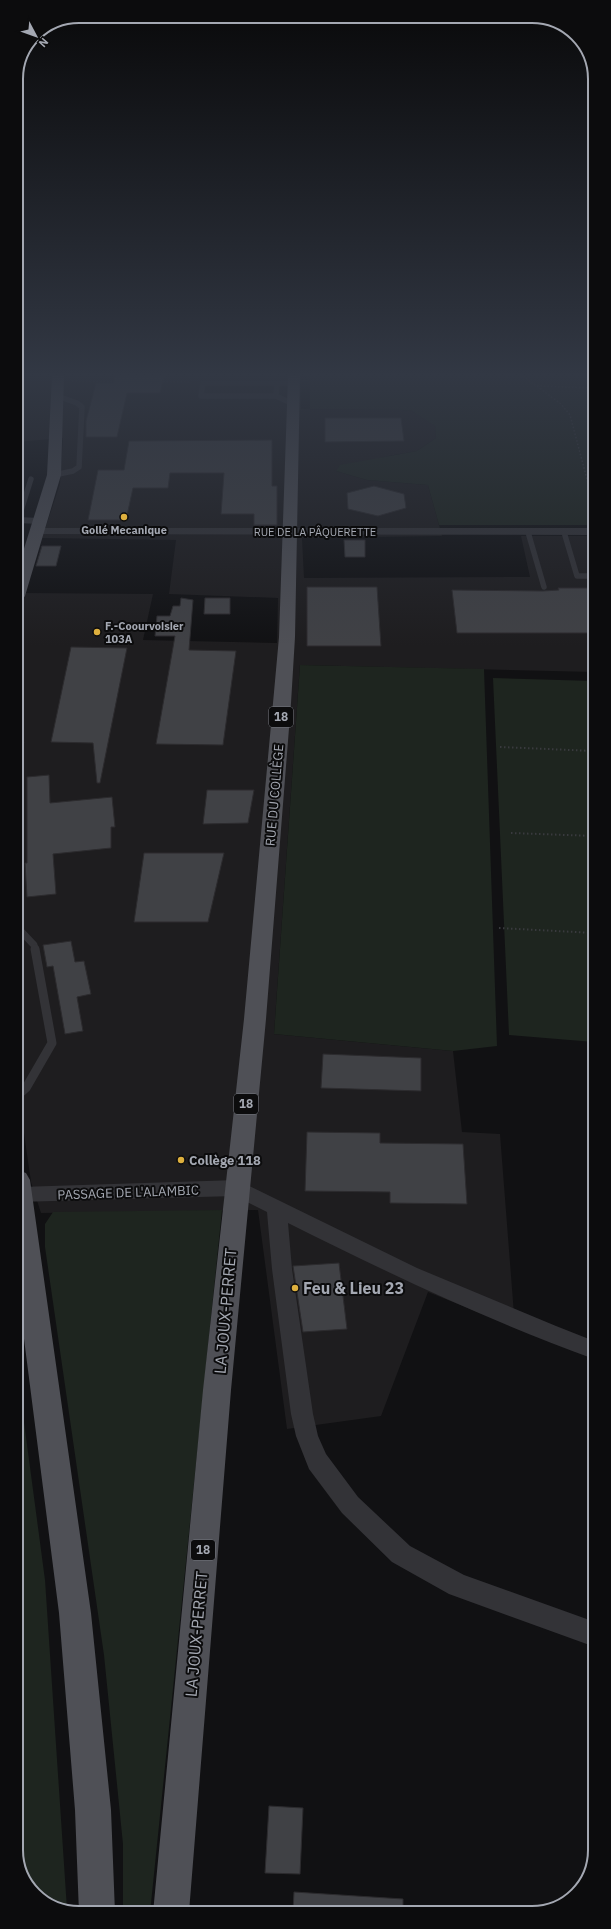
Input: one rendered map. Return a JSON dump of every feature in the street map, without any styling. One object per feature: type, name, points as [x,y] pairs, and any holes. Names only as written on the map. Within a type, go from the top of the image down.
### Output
[{"type":"main road","points":[[23,576],[54,475],[55,466]]},
{"type":"main road","name":"RUE DU COLLÈGE","points":[[237,1188],[255,1019],[287,638],[292,466]]},
{"type":"main road","name":"LA JOUX-PERRET","points":[[172,1906],[237,1188]]},
{"type":"main road","points":[[23,1228],[49,1407],[75,1613],[93,1810],[97,1906]]},
{"type":"street","name":"RUE DE LA PÂQUERETTE","points":[[23,522],[38,526],[290,533],[564,532],[588,535]]},
{"type":"street","name":"PASSAGE DE L'ALAMBIC","points":[[23,1187],[237,1188]]},
{"type":"street","points":[[237,1188],[410,1274],[548,1333],[588,1348]]},
{"type":"street","points":[[277,1209],[282,1269],[302,1414],[307,1436],[317,1461],[350,1505],[401,1554],[458,1585],[588,1632]]},
{"type":"lane","points":[[54,475],[73,471],[79,466]]},
{"type":"lane","points":[[23,502],[31,479]]},
{"type":"lane","points":[[528,532],[544,587]]},
{"type":"lane","points":[[564,532],[577,576],[588,576]]},
{"type":"lane","points":[[23,933],[34,945],[52,1043],[23,1091]]},
{"type":"path","points":[[583,466],[588,483]]},
{"type":"path","points":[[500,747],[588,751]]},
{"type":"path","points":[[511,833],[588,836]]},
{"type":"path","points":[[499,928],[588,933]]},
{"type":"shaded area","points":[[61,466],[354,466],[336,471],[367,480],[428,485],[442,536],[302,538],[304,578],[530,577],[521,536],[588,536],[588,672],[300,665],[274,1034],[453,1051],[462,1132],[500,1134],[515,1327],[428,1292],[381,1416],[287,1429],[258,1210],[41,1213],[31,1182],[23,1127],[24,593],[153,594],[143,640],[277,643],[278,598],[169,594],[176,540],[42,538],[60,484]]},
{"type":"shaded area","points":[[339,466],[588,466],[588,525],[439,525],[428,485],[367,480],[336,471]]},
{"type":"shaded area","points":[[300,665],[484,669],[497,1046],[453,1051],[274,1034]]},
{"type":"shaded area","points":[[493,678],[588,681],[588,1042],[509,1035]]},
{"type":"shaded area","points":[[222,1210],[151,1906],[123,1906],[123,1844],[104,1655],[45,1247],[45,1224],[53,1212]]},
{"type":"shaded area","points":[[23,1415],[45,1580],[67,1904],[58,1902],[42,1892],[27,1871],[23,1857]]},
{"type":"building","points":[[125,466],[272,466],[272,486],[277,486],[277,525],[254,525],[254,514],[221,514],[224,473],[170,473],[168,488],[133,488],[126,520],[88,520],[98,470],[124,470]]},
{"type":"building","points":[[374,486],[404,494],[406,508],[378,516],[348,509],[347,493]]},
{"type":"building","points":[[344,540],[365,540],[365,557],[345,557]]},
{"type":"building","points":[[42,546],[61,546],[56,566],[36,566]]},
{"type":"building","points":[[307,587],[377,587],[381,646],[307,646]]},
{"type":"building","points":[[558,588],[588,588],[588,633],[457,633],[452,590],[559,590]]},
{"type":"building","points":[[181,598],[193,600],[189,650],[236,651],[223,745],[156,744],[175,636],[155,636],[157,616],[170,616],[173,606],[180,606]]},
{"type":"building","points":[[205,598],[230,598],[230,614],[204,614]]},
{"type":"building","points":[[71,647],[127,648],[100,783],[97,783],[93,743],[51,742]]},
{"type":"building","points":[[49,775],[50,803],[112,797],[115,827],[111,827],[111,848],[53,854],[56,894],[27,897],[25,863],[27,863],[27,777]]},
{"type":"building","points":[[207,790],[254,790],[248,823],[203,824]]},
{"type":"building","points":[[144,853],[224,853],[208,922],[134,922]]},
{"type":"building","points":[[71,941],[75,962],[84,961],[91,994],[77,997],[83,1031],[65,1034],[53,966],[47,967],[43,945]]},
{"type":"building","points":[[323,1054],[421,1058],[421,1091],[321,1088]]},
{"type":"building","points":[[307,1132],[380,1133],[380,1143],[463,1144],[467,1204],[390,1203],[390,1192],[305,1191]]},
{"type":"building","points":[[339,1263],[347,1329],[303,1332],[293,1266]]},
{"type":"building","points":[[269,1806],[303,1808],[300,1874],[265,1873]]},
{"type":"building","points":[[294,1892],[403,1899],[403,1906],[293,1906]]},
{"type":"place","name":"Gollé Mecanique","points":[[124,517]]},
{"type":"place","name":"F.-Coourvoisier 103A","points":[[97,632]]},
{"type":"place","name":"Collège 118","points":[[181,1160]]},
{"type":"place","name":"Feu & Lieu 23","points":[[295,1288]]}]
